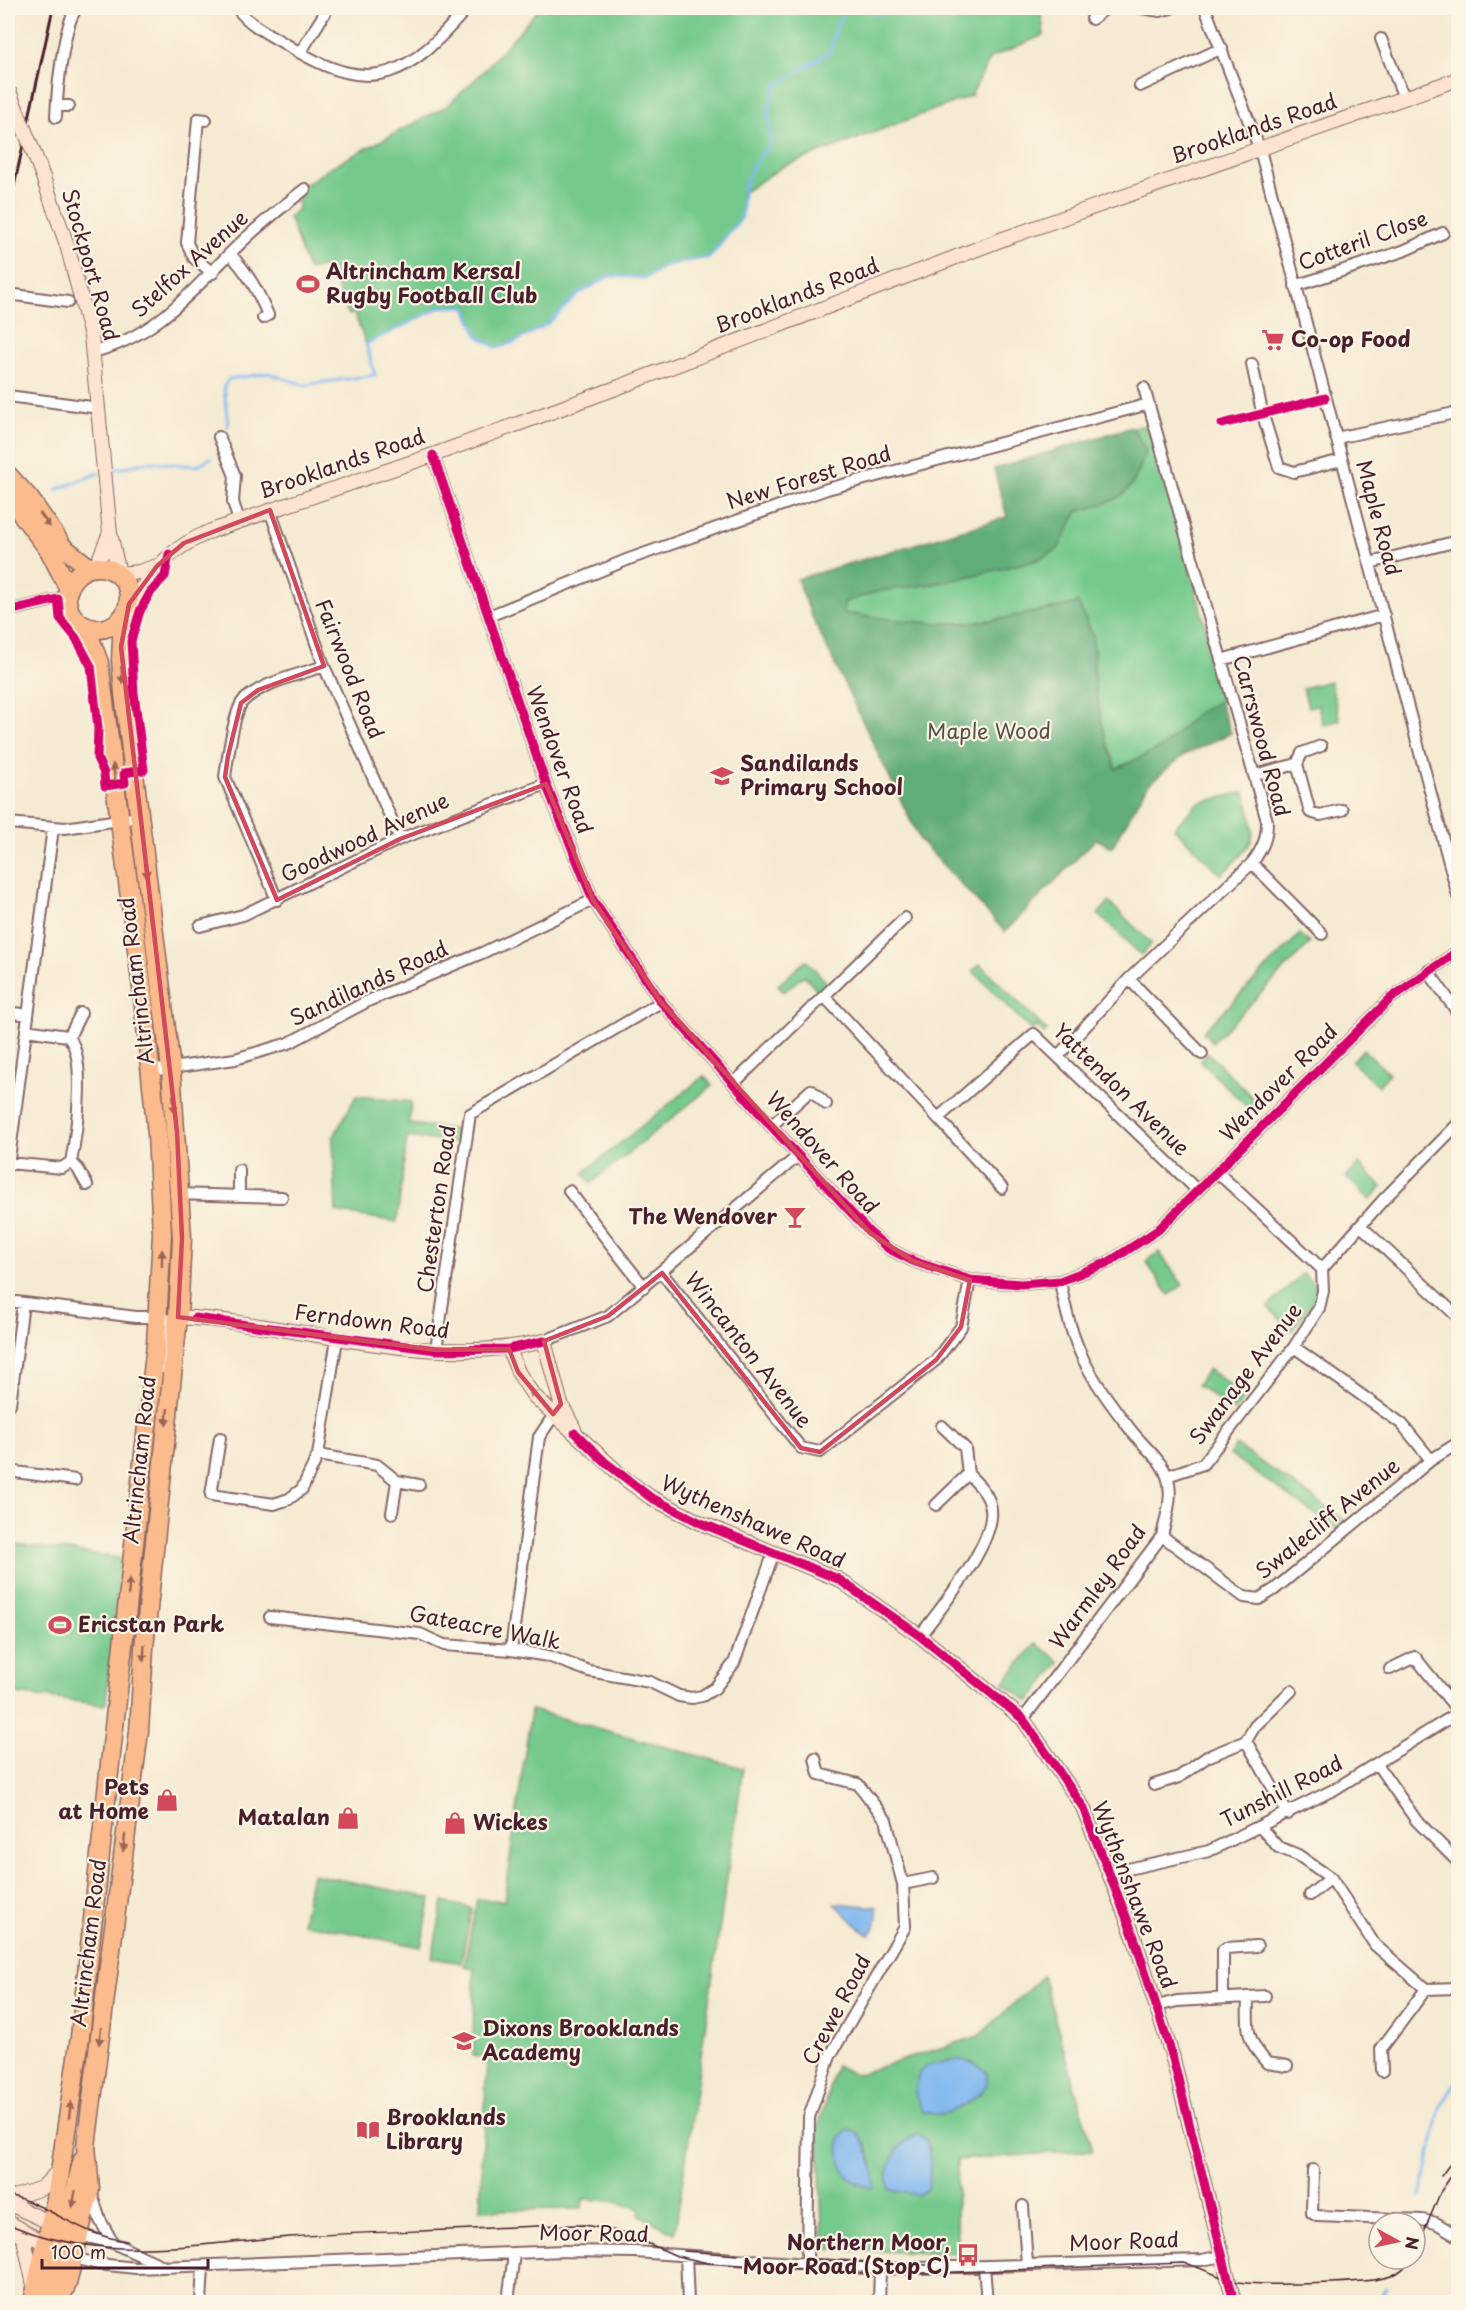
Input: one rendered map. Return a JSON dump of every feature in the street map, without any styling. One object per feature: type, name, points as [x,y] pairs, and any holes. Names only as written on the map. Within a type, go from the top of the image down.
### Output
[{"type":"highway","points":[[8,475],[29,498],[63,547],[93,567],[119,574],[127,586],[126,610],[106,628],[93,628],[80,623],[72,614],[68,593],[49,550],[8,496]]},
{"type":"highway","points":[[68,593],[74,578],[93,567]]},
{"type":"highway","name":"Altrincham Road","points":[[60,2251],[64,2229],[90,2189],[87,2146],[137,1743],[145,1636],[178,1317],[182,1238],[181,1193],[171,1069],[121,660],[126,610]]},
{"type":"highway","name":"Altrincham Road","points":[[58,2302],[60,2251],[64,2229],[62,2168],[93,1928],[159,1317],[161,1194],[150,1071],[99,663],[90,638],[80,623]]},
{"type":"highway","points":[[64,2229],[72,2210],[87,2146]]},
{"type":"highway","points":[[37,2299],[60,2251]]},
{"type":"main road","name":"Brooklands Road","points":[[126,610],[157,566],[184,543],[239,521],[433,456],[1003,239],[1458,79]]},
{"type":"main road","name":"Stockport Road","points":[[8,89],[39,166],[76,276],[93,352],[110,533],[119,574]]},
{"type":"main road","name":"Stockport Road","points":[[93,567],[105,551],[110,533]]},
{"type":"main road","name":"Brooklands Road","points":[[119,574],[139,572],[157,566]]},
{"type":"main road","name":"Ferndown Road","points":[[178,1317],[436,1350],[509,1349],[544,1341]]},
{"type":"main road","points":[[149,1404],[162,1375],[167,1324],[178,1317]]},
{"type":"main road","points":[[544,1341],[557,1409]]},
{"type":"main road","name":"Wythenshawe Road","points":[[509,1349],[518,1372],[533,1395],[557,1409],[575,1433],[604,1462],[650,1497],[700,1523],[838,1579],[920,1636],[1023,1719],[1083,1807],[1110,1873],[1172,2055],[1234,2302]]},
{"type":"main road","points":[[8,2201],[42,2188],[62,2168]]},
{"type":"main road","points":[[8,2201],[64,2229]]},
{"type":"main road","points":[[9,2223],[60,2251]]},
{"type":"main road","points":[[9,2223],[24,2239],[37,2299]]},
{"type":"street","points":[[69,106],[57,112],[62,65],[72,17],[77,8]]},
{"type":"street","points":[[237,8],[254,26],[300,53],[326,67],[344,73],[361,75],[386,73],[405,66],[428,51],[467,8]]},
{"type":"street","points":[[300,53],[328,8]]},
{"type":"street","points":[[1092,19],[1106,8]]},
{"type":"street","points":[[1142,8],[1160,11],[1171,8]]},
{"type":"street","name":"Maple Road","points":[[1204,8],[1222,48],[1260,150],[1458,896]]},
{"type":"street","points":[[1381,39],[1404,98]]},
{"type":"street","points":[[1140,86],[1222,48]]},
{"type":"street","points":[[206,120],[198,119],[187,243],[194,258],[213,273]]},
{"type":"street","name":"Stelfox Avenue","points":[[93,352],[117,346],[140,336],[305,189]]},
{"type":"street","name":"Cotteril Close","points":[[1295,286],[1403,251],[1443,233]]},
{"type":"street","points":[[230,254],[248,272],[268,315],[263,318]]},
{"type":"street","points":[[8,297],[15,295],[68,302]]},
{"type":"street","points":[[1252,364],[1262,412],[1279,467],[1294,472],[1342,460]]},
{"type":"street","name":"Carrswood Road","points":[[1059,1055],[1130,979],[1252,862],[1263,847],[1267,835],[1267,821],[1144,388]]},
{"type":"street","points":[[8,396],[99,408]]},
{"type":"street","name":"New Forest Road","points":[[489,616],[629,559],[827,489],[1149,404]]},
{"type":"street","points":[[1336,438],[1450,414]]},
{"type":"street","points":[[219,437],[235,476],[233,502],[239,521]]},
{"type":"street","name":"Wendover Road","points":[[433,456],[546,784],[593,900],[661,1002],[849,1212],[889,1249],[931,1269],[970,1280],[1021,1284],[1060,1281],[1108,1262],[1158,1230],[1347,1039],[1391,998],[1458,951]]},
{"type":"street","name":"Fairwood Road","points":[[270,510],[324,666],[400,838]]},
{"type":"street","points":[[1370,562],[1458,541]]},
{"type":"street","points":[[8,611],[68,593]]},
{"type":"street","points":[[1221,660],[1384,615]]},
{"type":"street","points":[[277,900],[225,777],[229,747],[242,703],[258,690],[324,666]]},
{"type":"street","points":[[1321,746],[1302,753],[1297,764],[1310,812],[1320,815],[1342,810]]},
{"type":"street","points":[[1254,775],[1297,764]]},
{"type":"street","name":"Goodwood Avenue","points":[[200,926],[243,915],[400,838],[546,784]]},
{"type":"street","points":[[8,823],[53,828],[139,817]]},
{"type":"street","points":[[53,828],[8,1164],[58,1169],[71,1162]]},
{"type":"street","points":[[1252,862],[1322,934]]},
{"type":"street","name":"Sandilands Road","points":[[150,1071],[235,1059],[289,1043],[368,1002],[482,953],[593,900]]},
{"type":"street","points":[[734,1083],[905,918]]},
{"type":"street","points":[[1428,970],[1458,1013]]},
{"type":"street","points":[[1130,979],[1202,1054]]},
{"type":"street","points":[[824,996],[1002,1188]]},
{"type":"street","name":"Chesterton Road","points":[[436,1350],[470,1114],[661,1002]]},
{"type":"street","points":[[8,1012],[28,1016]]},
{"type":"street","points":[[71,1162],[80,1092],[75,1053],[69,1037],[81,1013]]},
{"type":"street","points":[[26,1030],[69,1037]]},
{"type":"street","name":"Yattendon Avenue","points":[[938,1118],[1034,1034],[1059,1055],[1197,1190]]},
{"type":"street","points":[[771,1126],[812,1089],[826,1104]]},
{"type":"street","points":[[1217,1172],[1322,1269],[1458,1124]]},
{"type":"street","name":"Ferndown Road","points":[[544,1341],[608,1316],[662,1273],[798,1156]]},
{"type":"street","points":[[71,1162],[87,1185]]},
{"type":"street","points":[[239,1196],[240,1170]]},
{"type":"street","points":[[569,1191],[644,1287]]},
{"type":"street","points":[[161,1194],[282,1197]]},
{"type":"street","points":[[1360,1226],[1458,1317]]},
{"type":"street","name":"Swanage Avenue","points":[[1167,1476],[1203,1464],[1294,1347],[1319,1308],[1323,1291],[1322,1269]]},
{"type":"street","name":"Wincanton Avenue","points":[[662,1273],[801,1448],[820,1452],[936,1359],[961,1327],[970,1280]]},
{"type":"street","points":[[1060,1281],[1068,1322],[1095,1383],[1167,1476]]},
{"type":"street","points":[[8,1301],[136,1317],[178,1317]]},
{"type":"street","points":[[10,1404],[23,1303]]},
{"type":"street","points":[[220,1438],[211,1495],[274,1504],[289,1499],[302,1489],[318,1455],[337,1339]]},
{"type":"street","points":[[1294,1347],[1402,1424],[1431,1460]]},
{"type":"street","points":[[511,1650],[539,1437],[557,1409]]},
{"type":"street","points":[[920,1636],[979,1552],[991,1530],[991,1504],[980,1486],[968,1474],[965,1448],[942,1426]]},
{"type":"street","name":"Swalecliff Avenue","points":[[1162,1536],[1244,1597],[1259,1599],[1275,1589],[1431,1460],[1458,1443]]},
{"type":"street","points":[[318,1455],[377,1465],[397,1481],[419,1485]]},
{"type":"street","points":[[8,1472],[75,1480]]},
{"type":"street","points":[[936,1505],[968,1474]]},
{"type":"street","name":"Warmley Road","points":[[1023,1719],[1162,1536],[1169,1502],[1167,1476]]},
{"type":"street","points":[[392,1513],[397,1481]]},
{"type":"street","name":"Gateacre Walk","points":[[270,1617],[420,1634],[444,1645],[511,1650],[549,1656],[590,1671],[628,1676],[650,1682],[679,1696],[702,1696],[715,1688],[734,1663],[743,1646],[774,1552]]},
{"type":"street","points":[[1390,1669],[1415,1657],[1458,1712]]},
{"type":"street","points":[[1154,1785],[1179,1777],[1207,1757],[1246,1742],[1255,1726],[1291,1691]]},
{"type":"street","name":"Tunshill Road","points":[[1110,1873],[1209,1851],[1288,1814],[1377,1764],[1458,1712]]},
{"type":"street","points":[[1246,1742],[1288,1814]]},
{"type":"street","name":"Crewe Road","points":[[807,2264],[809,2117],[830,2056],[905,1927],[903,1884],[886,1820],[858,1784],[819,1774],[815,1758]]},
{"type":"street","points":[[1377,1764],[1416,1820],[1458,1862]]},
{"type":"street","points":[[1260,1827],[1278,1847],[1298,1855],[1331,1878],[1375,1945],[1426,1989],[1458,1988]]},
{"type":"street","points":[[903,1884],[933,1878]]},
{"type":"street","points":[[1310,1895],[1331,1878]]},
{"type":"street","points":[[1223,1998],[1223,1950],[1257,1946]]},
{"type":"street","points":[[1382,2071],[1381,2049],[1426,1989]]},
{"type":"street","points":[[1157,2006],[1223,1998],[1265,1996]]},
{"type":"street","points":[[1248,1998],[1247,2024],[1252,2047],[1267,2064],[1287,2066]]},
{"type":"street","points":[[1313,2170],[1312,2213],[1317,2216],[1429,2221],[1458,2236]]},
{"type":"street","points":[[90,2189],[100,2220],[112,2243]]},
{"type":"street","points":[[1023,2206],[1026,2265]]},
{"type":"street","name":"Moor Road","points":[[64,2229],[112,2243],[162,2265]]},
{"type":"street","name":"Moor Road","points":[[60,2251],[112,2266],[136,2268],[162,2265],[204,2266],[514,2253],[635,2252],[880,2269],[1202,2260],[1222,2256]]},
{"type":"street","points":[[508,2302],[514,2253]]},
{"type":"street","points":[[686,2256],[688,2302]]},
{"type":"street","points":[[201,2302],[204,2266]]},
{"type":"street","points":[[984,2267],[987,2302]]},
{"type":"street","points":[[879,2302],[880,2269]]},
{"type":"highlighted area","points":[[270,510],[324,666],[258,690],[241,703],[228,756],[225,777],[277,900],[400,839],[546,784],[593,900],[661,1002],[870,1233],[913,1261],[970,1280],[961,1327],[936,1360],[820,1452],[801,1448],[662,1273],[608,1316],[544,1341],[561,1404],[553,1414],[518,1372],[509,1349],[436,1350],[178,1317],[182,1238],[177,1132],[121,647],[129,604],[157,566],[184,543]]},
{"type":"green space","points":[[540,8],[1040,8],[1044,35],[990,58],[971,96],[782,167],[742,193],[742,217],[710,257],[666,265],[646,278],[608,276],[577,295],[549,323],[517,341],[497,348],[478,336],[465,306],[441,307],[366,344],[354,313],[349,315],[328,266],[308,270],[289,217],[298,209],[296,191],[331,167],[447,106],[479,76]]},
{"type":"green space","points":[[1151,425],[1225,698],[1197,713],[1163,747],[1116,769],[1103,729],[1095,687],[1093,636],[1078,603],[966,623],[910,621],[844,613],[844,602],[880,591],[945,582],[1037,560],[1058,549],[1077,512],[1115,499],[1129,487],[1141,466],[1146,450],[1132,427]]},
{"type":"green space","name":"Maple Wood","points":[[1132,427],[1146,450],[1135,478],[1123,494],[1115,499],[1077,512],[1058,549],[1037,560],[945,582],[880,591],[844,602],[844,613],[950,623],[998,619],[1078,603],[1093,636],[1095,687],[1103,729],[1116,769],[1163,747],[1197,713],[1219,701],[1231,733],[1184,755],[1148,785],[1112,847],[1096,839],[1005,932],[920,840],[811,615],[797,579],[1007,517],[994,469]]},
{"type":"green space","points":[[1330,681],[1340,720],[1323,725],[1318,705],[1308,707],[1303,688]]},
{"type":"green space","points":[[1245,792],[1252,822],[1252,839],[1221,875],[1174,828],[1198,803]]},
{"type":"green space","points":[[1109,902],[1152,944],[1141,955],[1098,914]]},
{"type":"green space","points":[[1300,934],[1310,943],[1213,1042],[1203,1032]]},
{"type":"green space","points":[[806,960],[829,985],[820,993],[804,975],[784,992],[778,985]]},
{"type":"green space","points":[[980,964],[1047,1031],[1044,1034],[1037,1026],[1032,1031],[973,971]]},
{"type":"green space","points":[[1363,1049],[1389,1074],[1378,1086],[1352,1062]]},
{"type":"green space","points":[[1208,1053],[1257,1102],[1250,1110],[1200,1061]]},
{"type":"green space","points":[[704,1076],[712,1086],[591,1183],[583,1173]]},
{"type":"green space","points":[[356,1096],[411,1102],[409,1124],[458,1130],[456,1143],[407,1137],[397,1222],[336,1212],[333,1138]]},
{"type":"green space","points":[[1359,1164],[1382,1187],[1370,1200],[1346,1177]]},
{"type":"green space","points":[[1159,1252],[1183,1285],[1169,1295],[1146,1262]]},
{"type":"green space","points":[[1303,1273],[1319,1289],[1319,1293],[1292,1331],[1268,1307]]},
{"type":"green space","points":[[1208,1369],[1246,1396],[1235,1411],[1197,1385]]},
{"type":"green space","points":[[1236,1445],[1348,1522],[1338,1530],[1230,1455]]},
{"type":"green space","name":"Ericstan Park","points":[[8,1543],[120,1558],[104,1705],[8,1693]]},
{"type":"green space","points":[[1036,1643],[1060,1662],[1029,1702],[1003,1683]]},
{"type":"green space","points":[[531,1710],[743,1768],[675,2233],[639,2215],[640,2209],[611,2201],[583,2199],[582,2209],[480,2210],[487,2058],[473,2056],[474,1969],[464,1966],[477,1899],[504,1901]]},
{"type":"green space","points":[[312,1874],[431,1898],[421,1947],[302,1923]]},
{"type":"green space","points":[[443,1902],[472,1908],[461,1963],[432,1958]]},
{"type":"green space","points":[[1043,1976],[1093,2150],[957,2160],[957,2254],[823,2249],[818,2127],[836,2065],[855,2075],[979,2036]]},
{"type":"water","points":[[834,1903],[877,1907],[877,1919],[870,1935],[865,1933]]},
{"type":"water","points":[[952,2060],[967,2061],[983,2069],[987,2072],[987,2085],[966,2104],[949,2112],[939,2114],[922,2111],[915,2093],[919,2073],[927,2066]]},
{"type":"water","points":[[848,2130],[859,2133],[866,2145],[873,2167],[873,2188],[855,2182],[844,2171],[839,2148],[840,2138]]},
{"type":"water","points":[[917,2134],[927,2140],[931,2167],[928,2189],[918,2195],[890,2190],[888,2173],[893,2158],[903,2144]]},
{"type":"waterway","points":[[228,426],[224,386],[229,379],[268,373],[304,385],[375,375],[366,344],[441,307],[465,306],[478,336],[497,348],[517,341],[549,323],[577,295],[609,276],[646,278],[666,265],[710,257],[742,217],[743,195],[748,176],[771,142],[768,113],[776,85],[830,52],[838,22],[850,8]]},
{"type":"waterway","points":[[862,8],[878,14],[892,8]]},
{"type":"waterway","points":[[108,471],[148,462],[196,466],[211,458]]},
{"type":"waterway","points":[[56,490],[99,473]]},
{"type":"waterway","points":[[1421,2197],[1440,2108],[1458,2079]]},
{"type":"waterway","points":[[1377,2302],[1387,2288]]},
{"type":"tram line","points":[[1441,2176],[1458,2153]]},
{"type":"tram line","points":[[1427,2224],[1441,2191],[1458,2166]]},
{"type":"tram line","points":[[8,2195],[38,2206],[95,2233],[127,2241]]},
{"type":"tram line","points":[[8,2224],[43,2236],[78,2244],[112,2248],[182,2247],[329,2234],[584,2225],[622,2232],[677,2256],[708,2263],[852,2272],[931,2273],[1183,2263],[1239,2282],[1316,2284],[1380,2279],[1400,2271]]},
{"type":"tram line","points":[[684,2251],[738,2255]]},
{"type":"tram line","points":[[813,2260],[927,2265]]},
{"type":"railway","points":[[8,214],[53,8]]},
{"type":"cycle path","points":[[1222,424],[1325,398]]},
{"type":"cycle path","points":[[433,455],[546,784],[593,900],[661,1002],[870,1233],[889,1249],[913,1261],[970,1280],[1021,1284],[1060,1281],[1109,1262],[1158,1230],[1391,998],[1458,951]]},
{"type":"cycle path","points":[[8,611],[58,599],[60,618],[76,638],[91,666],[98,728],[97,758],[104,773],[105,786],[125,783],[124,773],[144,770],[134,693],[131,641],[140,611],[150,593],[165,576],[169,554]]},
{"type":"cycle path","points":[[195,1318],[436,1350],[509,1349],[544,1341]]},
{"type":"cycle path","points":[[575,1433],[605,1462],[650,1497],[701,1523],[838,1579],[920,1636],[1023,1719],[1083,1807],[1134,1937],[1172,2055],[1234,2302]]},
{"type":"place","name":"Altrincham Kersal Rugby Football Club","points":[[308,284]]},
{"type":"place","name":"Co-op Food","points":[[1273,340]]},
{"type":"place","name":"Sandilands Primary School","points":[[722,776]]},
{"type":"place","name":"The Wendover","points":[[795,1217]]},
{"type":"place","name":"Ericstan Park","points":[[60,1625]]},
{"type":"place","name":"Pets at Home","points":[[167,1800]]},
{"type":"place","name":"Matalan","points":[[348,1818]]},
{"type":"place","name":"Wickes","points":[[455,1823]]},
{"type":"place","name":"Dixons Brooklands Academy","points":[[464,2041]]},
{"type":"place","name":"Brooklands Library","points":[[368,2130]]},
{"type":"place","name":"Northern Moor, Moor Road (Stop C)","points":[[968,2255]]}]
